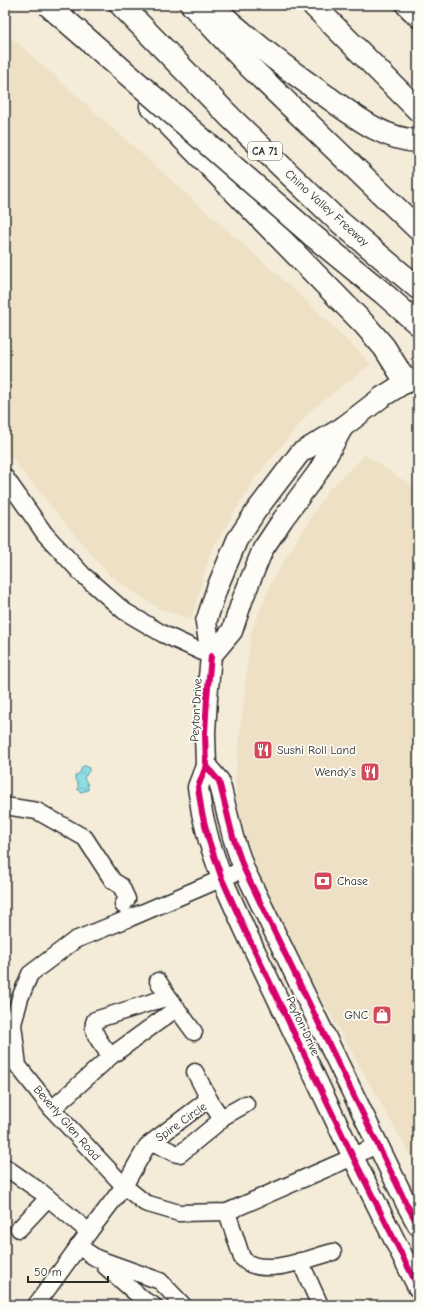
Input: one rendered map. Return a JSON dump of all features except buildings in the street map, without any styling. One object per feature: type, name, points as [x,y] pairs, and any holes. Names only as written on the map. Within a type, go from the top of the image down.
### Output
[{"type":"highway","points":[[48,5],[312,235],[383,293],[418,324]]},
{"type":"highway","points":[[56,5],[145,100],[365,325],[412,380]]},
{"type":"highway","name":"Chino Valley Freeway","points":[[121,5],[231,118],[335,218],[418,288]]},
{"type":"highway","points":[[192,5],[250,67],[418,230]]},
{"type":"highway","points":[[211,5],[270,56],[363,122],[387,135],[418,141]]},
{"type":"highway","points":[[313,5],[414,106]]},
{"type":"main road","points":[[406,5],[418,17]]},
{"type":"main road","name":"Peyton Drive","points":[[412,380],[382,397],[343,427],[300,453],[256,511],[237,540],[217,588],[206,622],[212,656],[205,733],[206,766],[198,787],[208,841],[222,879],[352,1157],[418,1287]]},
{"type":"main road","name":"Peyton Drive","points":[[212,656],[232,631],[243,598],[263,549],[318,472],[343,427]]},
{"type":"main road","name":"Peyton Drive","points":[[206,766],[219,781],[233,837],[244,869],[418,1225]]},
{"type":"street","points":[[5,477],[45,534],[83,575],[118,606],[163,634],[212,656]]},
{"type":"street","points":[[5,806],[37,811],[85,838],[113,881],[121,886],[127,899],[127,912]]},
{"type":"street","name":"Beverly Glen Road","points":[[244,869],[222,879],[127,912],[76,940],[30,974],[20,998],[13,1024],[18,1066],[52,1110],[124,1186],[145,1203],[179,1213],[227,1212],[378,1144]]},
{"type":"street","points":[[158,982],[194,1032]]},
{"type":"street","points":[[111,1056],[94,1032],[93,1023],[95,1020],[165,998],[173,1002]]},
{"type":"street","points":[[52,1110],[111,1056],[173,1011],[173,1002]]},
{"type":"street","name":"Spire Circle","points":[[195,1072],[210,1101],[221,1118]]},
{"type":"street","name":"Spire Circle","points":[[36,1305],[88,1232],[124,1186],[147,1146],[206,1101],[210,1101]]},
{"type":"street","name":"Spire Circle","points":[[152,1142],[180,1154],[220,1121],[221,1118],[246,1104]]},
{"type":"street","points":[[5,1167],[48,1198],[88,1232]]},
{"type":"street","points":[[19,1229],[48,1198]]},
{"type":"street","points":[[227,1212],[242,1258],[246,1263],[258,1268],[279,1266],[333,1252]]},
{"type":"street","points":[[78,1246],[114,1272],[145,1301],[153,1305]]},
{"type":"street","points":[[96,1258],[160,1281],[183,1305]]},
{"type":"street","points":[[300,1261],[320,1305]]},
{"type":"shaded area","points":[[5,38],[13,39],[312,306],[371,364],[311,410],[255,478],[210,553],[191,620],[158,608],[110,576],[5,450]]},
{"type":"shaded area","points":[[365,455],[418,490],[418,1169],[278,922],[240,823],[235,780],[251,633],[271,583],[328,491]]},
{"type":"water","points":[[83,766],[89,768],[89,771],[84,778],[88,785],[88,790],[81,792],[78,790],[78,784],[75,776],[81,771]]},
{"type":"cycle path","points":[[211,656],[205,733],[206,766],[198,787],[202,813],[209,841],[222,879],[245,930],[353,1157],[418,1287]]},
{"type":"cycle path","points":[[206,766],[219,781],[233,837],[244,869],[418,1225]]},
{"type":"place","name":"Sushi Roll Land","points":[[263,750]]},
{"type":"place","name":"Wendy's","points":[[370,772]]},
{"type":"place","name":"Chase","points":[[323,881]]},
{"type":"place","name":"GNC","points":[[382,1015]]}]
